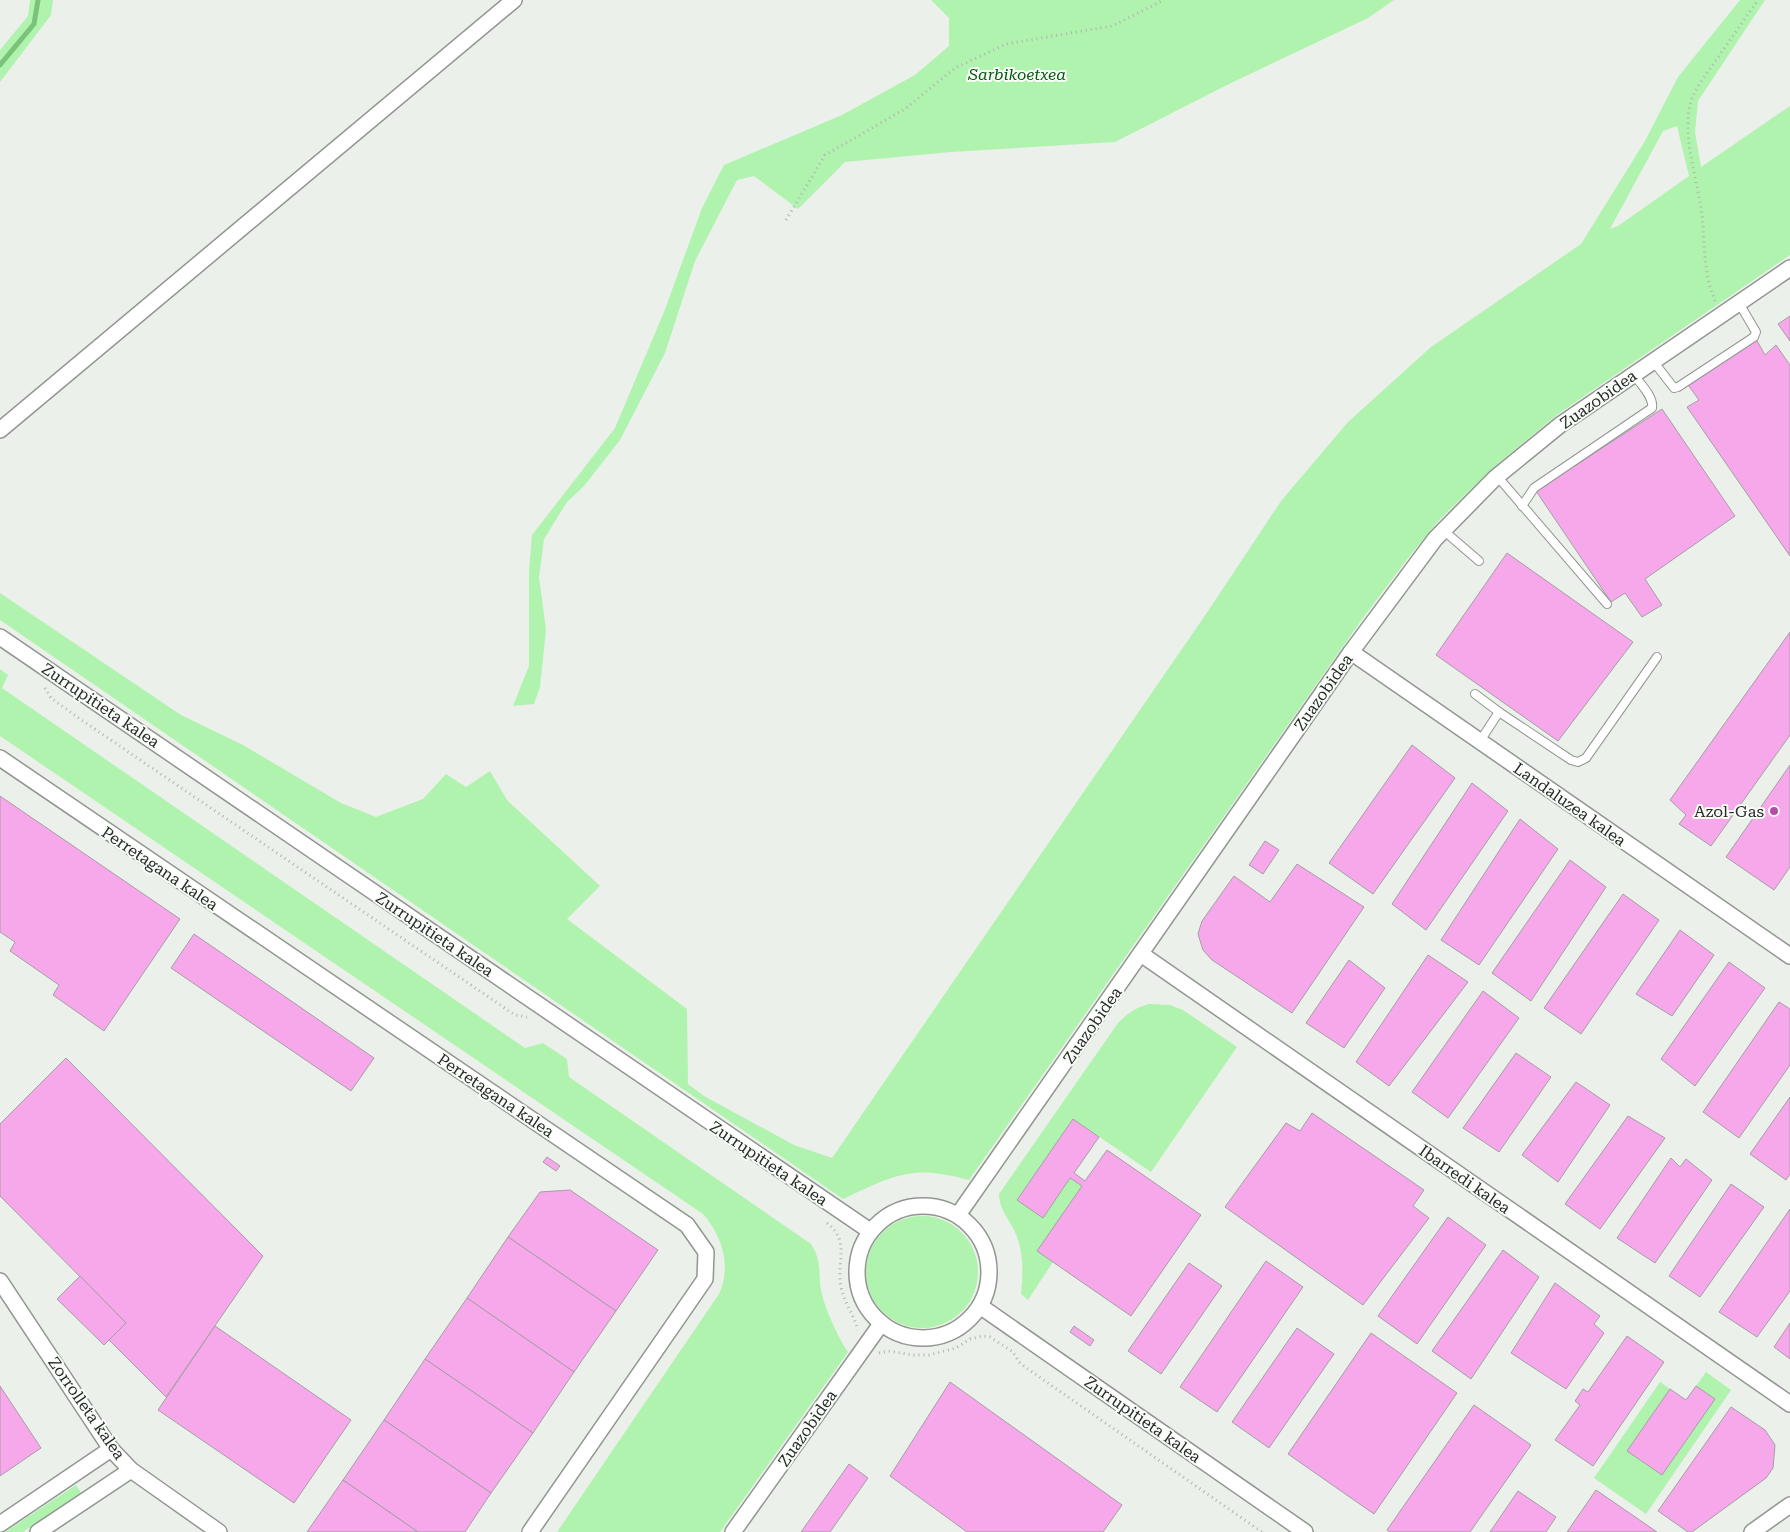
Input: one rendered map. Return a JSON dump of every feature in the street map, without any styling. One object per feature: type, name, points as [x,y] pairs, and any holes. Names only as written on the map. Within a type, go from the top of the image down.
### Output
[{"type":"street","points":[[0,430],[514,0]]},
{"type":"street","name":"Zuazobidea","points":[[958,1215],[1351,652],[1435,538],[1497,476],[1560,425],[1790,268]]},
{"type":"street","name":"Zurrupitieta kalea","points":[[0,637],[870,1231]]},
{"type":"street","name":"Landaluzea kalea","points":[[1351,652],[1790,956]]},
{"type":"street","name":"Perretagana kalea","points":[[0,758],[687,1225],[706,1252],[705,1278],[530,1532]]},
{"type":"street","name":"Ibarredi kalea","points":[[1141,954],[1790,1404]]},
{"type":"street","points":[[927,1205],[944,1208],[958,1215],[972,1226],[988,1256],[987,1290],[980,1306],[970,1319],[958,1329],[935,1337],[910,1337],[895,1332],[881,1324],[867,1308],[858,1290],[856,1270],[860,1249],[870,1231],[881,1219],[895,1211],[911,1206],[927,1205]]},
{"type":"street","name":"Zorrolleta kalea","points":[[1,1284],[111,1449],[131,1470],[219,1532]]},
{"type":"street","name":"Zurrupitieta kalea","points":[[980,1306],[1305,1532]]},
{"type":"street","name":"Zuazobidea","points":[[733,1532],[881,1324]]},
{"type":"street","points":[[0,1524],[111,1449]]},
{"type":"street","points":[[38,1532],[131,1470]]},
{"type":"street","points":[[1752,1532],[1790,1505]]},
{"type":"lane","points":[[1654,361],[1674,388],[1754,337],[1756,332],[1739,303]]},
{"type":"lane","points":[[1522,506],[1534,488],[1652,408],[1651,399],[1633,374]]},
{"type":"lane","points":[[1497,476],[1607,604]]},
{"type":"lane","points":[[1443,530],[1479,561]]},
{"type":"lane","points":[[1475,694],[1571,760],[1578,762],[1586,758],[1657,657]]},
{"type":"lane","points":[[1480,741],[1499,712]]},
{"type":"path","points":[[786,220],[825,155],[905,109],[955,68],[1006,44],[1112,26],[1164,0]]},
{"type":"path","points":[[1723,314],[1714,300],[1708,282],[1702,214],[1690,146],[1688,123],[1691,99],[1698,86],[1758,0]]},
{"type":"path","points":[[44,686],[51,698],[96,729],[507,1010],[515,1015],[527,1017],[534,1022]]},
{"type":"path","points":[[826,1222],[836,1231],[841,1242],[840,1287],[845,1302],[856,1321],[859,1339],[878,1353],[888,1351],[929,1355],[956,1348],[978,1336],[990,1337],[1013,1352],[1024,1367],[1262,1532]]},
{"type":"green space","points":[[30,0],[53,0],[51,15],[0,82],[0,50],[28,16]]},
{"type":"green space","name":"Sarbikoetxea","points":[[931,0],[1394,0],[1368,18],[1227,85],[1115,142],[951,152],[845,162],[798,209],[754,176],[737,180],[695,261],[665,353],[620,440],[584,486],[567,502],[544,539],[539,577],[546,630],[540,687],[534,704],[513,706],[529,666],[529,571],[532,535],[615,428],[664,312],[702,208],[724,165],[842,115],[915,75],[949,46],[949,18]]},
{"type":"green space","points":[[1740,0],[1765,0],[1698,101],[1695,132],[1701,167],[1790,106],[1790,255],[1558,414],[1496,465],[1440,519],[1360,622],[969,1180],[936,1173],[906,1174],[878,1183],[843,1199],[0,620],[0,593],[181,715],[243,745],[341,803],[376,817],[423,799],[446,774],[466,787],[490,771],[507,800],[600,886],[567,919],[687,1009],[688,1084],[704,1096],[794,1145],[832,1158],[1208,611],[1281,501],[1348,422],[1431,347],[1581,244],[1645,141],[1678,77]],"holes":[[[1677,126],[1689,176],[1618,226],[1610,229],[1663,131]]]},
{"type":"green space","points":[[0,669],[8,675],[2,688],[525,1048],[543,1043],[567,1059],[569,1077],[811,1244],[817,1256],[821,1290],[825,1305],[848,1352],[720,1532],[557,1532],[719,1294],[725,1273],[723,1252],[715,1232],[703,1214],[0,736]]},
{"type":"green space","points":[[1149,1004],[1170,1005],[1183,1010],[1237,1047],[1151,1172],[1073,1119],[1017,1199],[1043,1218],[1070,1178],[1082,1186],[1037,1251],[1053,1262],[1028,1300],[1021,1294],[1022,1270],[1020,1247],[1015,1232],[1002,1209],[999,1194],[1118,1023],[1132,1011]]},
{"type":"green space","points":[[922,1216],[943,1221],[961,1233],[973,1251],[978,1272],[973,1293],[961,1311],[943,1323],[922,1328],[901,1323],[883,1311],[871,1293],[866,1272],[871,1251],[883,1233],[901,1221]]},
{"type":"green space","points":[[1706,1372],[1731,1390],[1646,1514],[1594,1478],[1660,1382],[1670,1389],[1627,1451],[1662,1475],[1714,1399],[1696,1386]]},
{"type":"green space","points":[[76,1485],[81,1493],[23,1532],[5,1532]]},
{"type":"building","points":[[1790,316],[1790,341],[1778,324]]},
{"type":"building","points":[[1756,339],[1765,355],[1776,345],[1790,365],[1790,556],[1687,407],[1699,400],[1688,385]]},
{"type":"building","points":[[1662,409],[1735,516],[1645,579],[1662,605],[1642,617],[1625,593],[1611,602],[1536,491]]},
{"type":"building","points":[[1507,553],[1633,642],[1558,741],[1436,655]]},
{"type":"building","points":[[1790,632],[1790,735],[1711,846],[1679,824],[1686,815],[1670,800]]},
{"type":"building","points":[[1412,745],[1455,778],[1373,894],[1329,863]]},
{"type":"building","name":"Azol-Gas","points":[[1790,765],[1790,867],[1774,890],[1726,857]]},
{"type":"building","points":[[1472,783],[1508,811],[1426,930],[1392,904]]},
{"type":"building","points":[[0,796],[180,919],[104,1031],[53,995],[59,985],[10,951],[15,942],[0,932]]},
{"type":"building","points":[[1520,819],[1558,849],[1479,965],[1441,940]]},
{"type":"building","points":[[1265,841],[1279,850],[1263,874],[1249,865]]},
{"type":"building","points":[[1570,860],[1606,887],[1531,1001],[1492,973]]},
{"type":"building","points":[[1297,864],[1364,907],[1292,1013],[1212,960],[1203,950],[1198,934],[1202,921],[1234,876],[1270,902]]},
{"type":"building","points":[[1623,894],[1659,920],[1581,1034],[1544,1008]]},
{"type":"building","points":[[1680,930],[1714,955],[1672,1016],[1636,994]]},
{"type":"building","points":[[194,934],[374,1058],[351,1091],[171,968]]},
{"type":"building","points":[[1428,955],[1468,982],[1389,1086],[1356,1062]]},
{"type":"building","points":[[1349,960],[1385,988],[1344,1048],[1306,1023]]},
{"type":"building","points":[[1729,962],[1765,988],[1695,1086],[1661,1059]]},
{"type":"building","points":[[1483,991],[1519,1018],[1448,1118],[1412,1092]]},
{"type":"building","points":[[1779,1002],[1790,1009],[1790,1065],[1739,1138],[1703,1112]]},
{"type":"building","points":[[1516,1053],[1551,1077],[1499,1152],[1463,1128]]},
{"type":"building","points":[[66,1058],[263,1256],[166,1397],[109,1340],[126,1323],[0,1196],[0,1124]]},
{"type":"building","points":[[1576,1082],[1610,1105],[1558,1182],[1522,1155]]},
{"type":"building","points":[[1790,1097],[1790,1174],[1786,1180],[1750,1154]]},
{"type":"building","points":[[1312,1113],[1424,1190],[1413,1206],[1429,1218],[1363,1305],[1225,1207],[1286,1123],[1300,1131]]},
{"type":"building","points":[[1628,1116],[1665,1138],[1600,1229],[1565,1204]]},
{"type":"building","points":[[1073,1119],[1099,1137],[1074,1173],[1085,1181],[1107,1150],[1201,1215],[1131,1316],[1037,1251],[1082,1186],[1070,1178],[1043,1218],[1017,1200]]},
{"type":"building","points":[[547,1157],[560,1166],[556,1171],[543,1162]]},
{"type":"building","points":[[1671,1158],[1680,1167],[1686,1159],[1712,1180],[1655,1263],[1617,1238]]},
{"type":"building","points":[[1731,1184],[1764,1207],[1700,1297],[1669,1276]]},
{"type":"building","points":[[570,1190],[658,1250],[616,1311],[508,1237],[540,1192]]},
{"type":"building","points":[[1790,1209],[1790,1291],[1757,1337],[1719,1312]]},
{"type":"building","points":[[1448,1217],[1486,1245],[1417,1344],[1378,1316]]},
{"type":"building","points":[[508,1237],[616,1311],[574,1372],[467,1298]]},
{"type":"building","points":[[1503,1250],[1539,1277],[1471,1379],[1432,1351]]},
{"type":"building","points":[[1266,1261],[1303,1287],[1217,1412],[1180,1387]]},
{"type":"building","points":[[1189,1263],[1222,1286],[1161,1374],[1128,1351]]},
{"type":"building","points":[[80,1276],[126,1323],[104,1345],[57,1299]]},
{"type":"building","points":[[1555,1283],[1600,1316],[1594,1324],[1604,1333],[1566,1389],[1511,1353]]},
{"type":"building","points":[[467,1298],[574,1372],[533,1433],[425,1359]]},
{"type":"building","points":[[1790,1323],[1790,1359],[1774,1347]]},
{"type":"building","points":[[215,1326],[351,1420],[294,1503],[158,1410]]},
{"type":"building","points":[[1074,1326],[1094,1340],[1090,1346],[1070,1332]]},
{"type":"building","points":[[1297,1328],[1334,1354],[1269,1448],[1232,1422]]},
{"type":"building","points":[[1371,1333],[1457,1393],[1374,1514],[1288,1454]]},
{"type":"building","points":[[1627,1336],[1664,1362],[1593,1466],[1555,1440],[1580,1405],[1575,1401],[1583,1389],[1588,1392]]},
{"type":"building","points":[[425,1359],[533,1433],[491,1493],[384,1420]]},
{"type":"building","points":[[950,1382],[1122,1505],[1103,1532],[967,1532],[890,1476]]},
{"type":"building","points":[[0,1386],[41,1448],[0,1476]]},
{"type":"building","points":[[1696,1386],[1715,1399],[1662,1475],[1627,1451],[1670,1389],[1686,1400]]},
{"type":"building","points":[[1474,1405],[1531,1445],[1470,1532],[1390,1532],[1387,1530]]},
{"type":"building","points":[[1731,1407],[1765,1430],[1775,1445],[1773,1468],[1766,1478],[1692,1532],[1688,1532],[1658,1511]]},
{"type":"building","points":[[384,1420],[491,1493],[465,1532],[418,1532],[343,1480]]},
{"type":"building","points":[[849,1464],[868,1478],[830,1532],[801,1532]]},
{"type":"building","points":[[343,1480],[418,1532],[307,1532]]},
{"type":"building","points":[[1596,1490],[1657,1532],[1567,1532]]},
{"type":"building","points":[[1518,1491],[1556,1517],[1546,1532],[1490,1532]]},
{"type":"waterway","points":[[0,65],[34,24],[38,0]]},
{"type":"place","name":"Azol-Gas","points":[[1774,811]]}]
